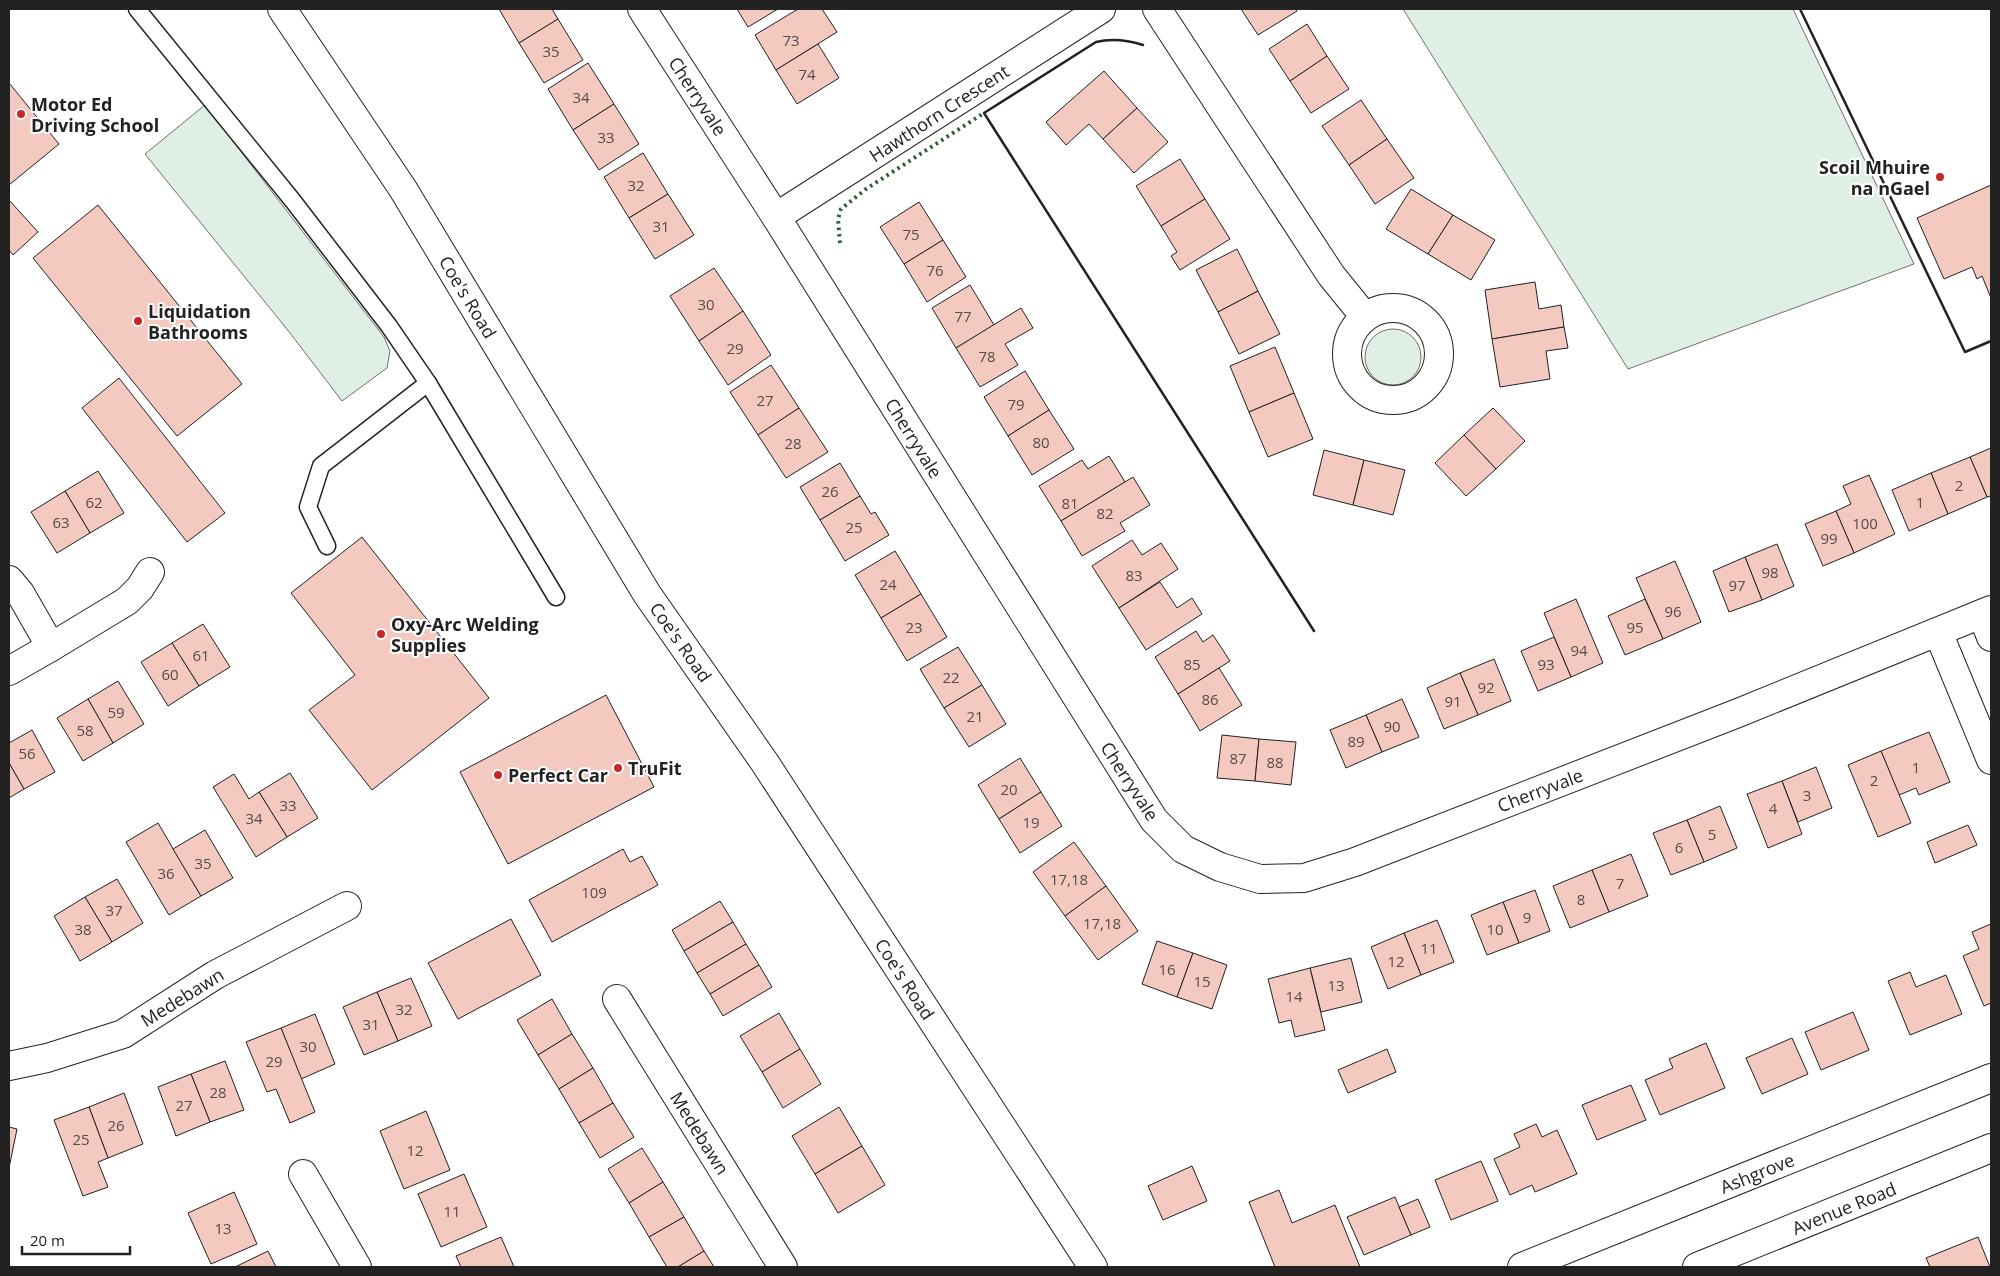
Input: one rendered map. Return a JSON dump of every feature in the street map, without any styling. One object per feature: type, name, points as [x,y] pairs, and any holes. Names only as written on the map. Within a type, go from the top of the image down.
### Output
[{"type":"street","name":"Coe's Road","points":[[282,9],[403,188],[647,594],[765,763],[1093,1267]]},
{"type":"street","name":"Cherryvale","points":[[642,9],[776,217],[1154,820],[1183,849],[1220,867],[1260,879],[1304,878],[1354,862],[1729,717],[1947,628],[1988,620]]},
{"type":"street","name":"Hawthorn Crescent","points":[[776,217],[1101,9]]},
{"type":"street","points":[[1157,9],[1331,275],[1365,318]]},
{"type":"street","points":[[9,670],[127,601],[140,588],[150,572]]},
{"type":"street","points":[[9,580],[20,593],[51,647]]},
{"type":"street","points":[[1947,628],[1991,760]]},
{"type":"street","name":"Medebawn","points":[[9,1066],[47,1058],[123,1034],[215,975],[347,906]]},
{"type":"street","name":"Medebawn","points":[[617,999],[784,1267]]},
{"type":"street","name":"Ashgrove","points":[[1522,1267],[1991,1078]]},
{"type":"street","name":"Avenue Road","points":[[1697,1267],[1991,1148]]},
{"type":"street","points":[[303,1174],[357,1267]]},
{"type":"lane","points":[[137,9],[299,209],[389,326],[428,383],[556,597]]},
{"type":"lane","points":[[327,546],[308,507],[321,466],[428,383]]},
{"type":"green space","points":[[1403,9],[1793,9],[1914,264],[1628,369]]},
{"type":"green space","points":[[205,105],[384,337],[390,351],[387,368],[342,401],[290,333],[145,154]]},
{"type":"green space","points":[[1393,329],[1404,331],[1413,337],[1419,346],[1421,357],[1419,368],[1413,377],[1404,383],[1393,385],[1382,383],[1373,377],[1367,368],[1365,357],[1367,346],[1373,337],[1382,331]]},
{"type":"building","points":[[499,9],[552,9],[558,19],[519,43]]},
{"type":"building","points":[[737,9],[778,9],[748,27]]},
{"type":"building","points":[[798,9],[822,9],[837,32],[776,70],[755,35]]},
{"type":"building","points":[[1241,9],[1296,9],[1297,11],[1258,35]]},
{"type":"building","points":[[558,19],[583,60],[544,83],[519,43]]},
{"type":"building","points":[[1307,24],[1327,56],[1290,81],[1269,49]]},
{"type":"building","points":[[818,44],[839,78],[797,104],[776,70]]},
{"type":"building","points":[[1327,56],[1349,89],[1311,113],[1290,81]]},
{"type":"building","points":[[588,63],[614,104],[573,130],[548,89]]},
{"type":"building","points":[[1104,71],[1137,108],[1103,139],[1089,124],[1066,145],[1046,122]]},
{"type":"building","name":"Motor Ed Driving School","points":[[9,83],[59,144],[9,185]]},
{"type":"building","points":[[1361,100],[1387,139],[1349,165],[1322,126]]},
{"type":"building","points":[[614,104],[639,144],[599,170],[573,130]]},
{"type":"building","points":[[1137,108],[1168,142],[1134,173],[1103,139]]},
{"type":"building","points":[[1387,139],[1414,178],[1375,204],[1349,165]]},
{"type":"building","points":[[643,153],[668,194],[629,218],[604,177]]},
{"type":"building","points":[[1180,159],[1205,199],[1161,226],[1136,186]]},
{"type":"building","points":[[1991,185],[1991,298],[1982,276],[1977,279],[1972,267],[1944,279],[1917,218]]},
{"type":"building","points":[[1411,189],[1453,215],[1428,254],[1386,229]]},
{"type":"building","points":[[668,194],[694,235],[655,259],[629,218]]},
{"type":"building","points":[[1205,199],[1230,239],[1180,270],[1171,256],[1177,252],[1161,226]]},
{"type":"building","points":[[9,200],[38,232],[13,255],[9,250]]},
{"type":"building","points":[[919,202],[943,240],[904,264],[880,227]]},
{"type":"building","name":"Liquidation Bathrooms","points":[[98,205],[242,384],[177,436],[33,258]]},
{"type":"building","points":[[1453,215],[1495,240],[1471,280],[1428,254]]},
{"type":"building","points":[[943,240],[966,277],[927,302],[904,264]]},
{"type":"building","points":[[1237,249],[1258,291],[1218,312],[1196,270]]},
{"type":"building","points":[[714,268],[743,311],[699,341],[670,296]]},
{"type":"building","points":[[1535,282],[1539,309],[1561,305],[1564,327],[1492,339],[1485,290]]},
{"type":"building","points":[[970,285],[994,325],[956,348],[932,308]]},
{"type":"building","points":[[1258,291],[1280,334],[1239,354],[1218,312]]},
{"type":"building","points":[[1021,308],[1033,328],[1005,344],[1018,365],[980,387],[956,348]]},
{"type":"building","points":[[743,311],[771,355],[728,385],[699,341]]},
{"type":"building","points":[[1564,327],[1568,348],[1546,351],[1550,379],[1500,387],[1492,339]]},
{"type":"building","points":[[1275,347],[1294,393],[1249,412],[1230,366]]},
{"type":"building","points":[[771,365],[799,408],[758,435],[730,392]]},
{"type":"building","points":[[1025,371],[1049,410],[1008,436],[984,397]]},
{"type":"building","points":[[119,378],[225,513],[187,542],[82,408]]},
{"type":"building","points":[[1294,393],[1313,439],[1268,457],[1249,412]]},
{"type":"building","points":[[799,408],[828,452],[786,478],[758,435]]},
{"type":"building","points":[[1493,408],[1525,441],[1496,469],[1464,435]]},
{"type":"building","points":[[1049,410],[1074,449],[1032,475],[1008,436]]},
{"type":"building","points":[[1464,435],[1496,469],[1466,496],[1435,463]]},
{"type":"building","points":[[1991,448],[1991,496],[1987,497],[1970,457]]},
{"type":"building","points":[[1324,450],[1364,460],[1353,505],[1313,495]]},
{"type":"building","points":[[1109,456],[1125,482],[1061,521],[1039,486],[1082,460],[1088,469]]},
{"type":"building","points":[[1970,457],[1987,497],[1948,514],[1931,473]]},
{"type":"building","points":[[1364,460],[1405,470],[1393,515],[1353,505]]},
{"type":"building","points":[[840,463],[860,496],[820,520],[800,487]]},
{"type":"building","points":[[98,471],[124,513],[90,533],[65,491]]},
{"type":"building","points":[[1931,473],[1948,514],[1909,531],[1892,490]]},
{"type":"building","points":[[1869,475],[1895,534],[1854,553],[1836,511],[1851,504],[1843,486]]},
{"type":"building","points":[[1133,477],[1150,505],[1120,523],[1125,531],[1082,556],[1061,521]]},
{"type":"building","points":[[65,491],[90,533],[57,553],[31,512]]},
{"type":"building","points":[[860,496],[871,514],[875,512],[889,535],[845,561],[820,520]]},
{"type":"building","points":[[1836,511],[1854,553],[1823,566],[1805,524]]},
{"type":"building","name":"Oxy-Arc Welding Supplies","points":[[362,537],[489,698],[372,790],[309,710],[355,675],[291,593]]},
{"type":"building","points":[[1132,540],[1142,555],[1161,543],[1178,569],[1119,608],[1092,566]]},
{"type":"building","points":[[1777,544],[1794,586],[1762,600],[1745,557]]},
{"type":"building","points":[[895,551],[921,594],[881,618],[855,575]]},
{"type":"building","points":[[1745,557],[1762,600],[1729,612],[1713,571]]},
{"type":"building","points":[[1675,561],[1701,622],[1663,639],[1636,578]]},
{"type":"building","points":[[1160,582],[1177,608],[1192,598],[1202,614],[1146,650],[1119,608]]},
{"type":"building","points":[[921,594],[947,637],[907,661],[881,618]]},
{"type":"building","points":[[1576,599],[1603,663],[1571,677],[1544,613]]},
{"type":"building","points":[[1645,599],[1663,639],[1625,655],[1608,616]]},
{"type":"building","points":[[203,624],[230,667],[199,686],[172,643]]},
{"type":"building","points":[[1196,631],[1203,642],[1213,635],[1230,661],[1178,694],[1155,657]]},
{"type":"building","points":[[1554,637],[1571,677],[1538,691],[1521,651]]},
{"type":"building","points":[[172,643],[199,686],[168,706],[141,662]]},
{"type":"building","points":[[958,647],[982,685],[944,708],[920,669]]},
{"type":"building","points":[[1494,659],[1511,701],[1478,715],[1460,673]]},
{"type":"building","points":[[1219,668],[1242,705],[1200,731],[1178,694]]},
{"type":"building","points":[[1460,673],[1478,715],[1444,729],[1427,688]]},
{"type":"building","points":[[118,681],[144,724],[113,743],[88,699]]},
{"type":"building","points":[[982,685],[1006,724],[969,747],[944,708]]},
{"type":"building","points":[[606,695],[654,787],[508,864],[460,772]]},
{"type":"building","points":[[88,699],[113,743],[83,761],[57,718]]},
{"type":"building","points":[[1402,699],[1419,737],[1382,752],[1366,715]]},
{"type":"building","points":[[1366,715],[1382,752],[1346,768],[1330,730]]},
{"type":"building","points":[[32,730],[55,772],[24,789],[9,763],[9,743]]},
{"type":"building","points":[[1929,732],[1950,782],[1919,795],[1916,788],[1899,795],[1881,751]]},
{"type":"building","points":[[1222,735],[1259,739],[1255,781],[1217,778]]},
{"type":"building","points":[[1259,739],[1296,742],[1291,785],[1255,781]]},
{"type":"building","points":[[1881,751],[1911,823],[1878,837],[1848,765]]},
{"type":"building","points":[[1020,758],[1041,792],[999,819],[978,785]]},
{"type":"building","points":[[9,763],[24,789],[9,798]]},
{"type":"building","points":[[1816,767],[1832,808],[1798,822],[1782,781]]},
{"type":"building","points":[[290,773],[318,818],[287,837],[259,792]]},
{"type":"building","points":[[234,774],[249,799],[259,792],[287,837],[256,857],[213,787]]},
{"type":"building","points":[[1782,781],[1802,834],[1768,848],[1747,794]]},
{"type":"building","points":[[1041,792],[1062,826],[1020,853],[999,819]]},
{"type":"building","points":[[1720,806],[1737,848],[1704,862],[1687,820]]},
{"type":"building","points":[[1687,820],[1704,862],[1671,875],[1653,833]]},
{"type":"building","points":[[158,823],[201,896],[169,915],[126,842]]},
{"type":"building","points":[[1968,825],[1977,845],[1935,863],[1927,842]]},
{"type":"building","points":[[205,830],[233,878],[201,896],[173,849]]},
{"type":"building","points":[[1074,842],[1106,886],[1065,916],[1033,872]]},
{"type":"building","points":[[623,849],[630,862],[642,856],[658,885],[552,942],[529,900]]},
{"type":"building","points":[[1631,854],[1648,896],[1609,912],[1592,870]]},
{"type":"building","points":[[1592,870],[1609,912],[1570,928],[1553,886]]},
{"type":"building","points":[[117,879],[143,923],[112,942],[85,897]]},
{"type":"building","points":[[1106,886],[1138,931],[1098,960],[1065,916]]},
{"type":"building","points":[[1535,890],[1550,931],[1519,943],[1503,902]]},
{"type":"building","points":[[85,897],[112,942],[80,961],[54,916]]},
{"type":"building","points":[[720,901],[733,922],[684,951],[672,930]]},
{"type":"building","points":[[1503,902],[1519,943],[1487,955],[1471,915]]},
{"type":"building","points":[[511,919],[541,975],[458,1019],[428,963]]},
{"type":"building","points":[[1437,920],[1454,962],[1421,975],[1404,933]]},
{"type":"building","points":[[733,922],[746,944],[697,973],[684,951]]},
{"type":"building","points":[[1991,924],[1991,1003],[1984,1006],[1963,956],[1979,949],[1972,932]]},
{"type":"building","points":[[1404,933],[1421,975],[1388,989],[1371,947]]},
{"type":"building","points":[[1157,941],[1193,953],[1177,997],[1142,984]]},
{"type":"building","points":[[746,944],[759,965],[710,994],[697,973]]},
{"type":"building","points":[[1193,953],[1227,965],[1212,1009],[1177,997]]},
{"type":"building","points":[[1351,958],[1362,1002],[1321,1012],[1310,968]]},
{"type":"building","points":[[759,965],[772,987],[723,1016],[710,994]]},
{"type":"building","points":[[1310,968],[1325,1030],[1295,1037],[1291,1020],[1279,1023],[1268,979]]},
{"type":"building","points":[[1910,972],[1916,987],[1946,975],[1962,1014],[1910,1035],[1888,981]]},
{"type":"building","points":[[411,978],[432,1026],[398,1041],[377,992]]},
{"type":"building","points":[[377,992],[398,1041],[364,1055],[343,1007]]},
{"type":"building","points":[[552,999],[572,1034],[538,1055],[517,1020]]},
{"type":"building","points":[[1853,1012],[1869,1050],[1821,1070],[1805,1032]]},
{"type":"building","points":[[779,1013],[800,1049],[762,1072],[740,1036]]},
{"type":"building","points":[[315,1014],[335,1064],[301,1079],[281,1028]]},
{"type":"building","points":[[281,1028],[315,1112],[290,1123],[276,1089],[267,1092],[246,1042]]},
{"type":"building","points":[[572,1034],[593,1068],[559,1089],[538,1055]]},
{"type":"building","points":[[1792,1038],[1808,1074],[1762,1094],[1746,1058]]},
{"type":"building","points":[[1706,1043],[1725,1088],[1660,1115],[1645,1080],[1673,1068],[1669,1059]]},
{"type":"building","points":[[800,1049],[821,1084],[783,1108],[762,1072]]},
{"type":"building","points":[[1387,1049],[1396,1072],[1348,1093],[1338,1070]]},
{"type":"building","points":[[225,1061],[244,1110],[210,1122],[191,1074]]},
{"type":"building","points":[[593,1068],[613,1103],[579,1123],[559,1089]]},
{"type":"building","points":[[191,1074],[210,1122],[176,1136],[158,1087]]},
{"type":"building","points":[[1631,1085],[1646,1120],[1597,1140],[1582,1105]]},
{"type":"building","points":[[124,1093],[143,1144],[108,1158],[89,1107]]},
{"type":"building","points":[[613,1103],[634,1137],[600,1158],[579,1123]]},
{"type":"building","points":[[89,1107],[108,1158],[98,1162],[108,1187],[83,1196],[54,1120]]},
{"type":"building","points":[[839,1107],[862,1146],[815,1174],[792,1136]]},
{"type":"building","points":[[426,1111],[450,1170],[404,1189],[380,1131]]},
{"type":"building","points":[[1536,1124],[1542,1137],[1557,1130],[1577,1174],[1535,1192],[1532,1185],[1510,1195],[1494,1159],[1520,1147],[1514,1134]]},
{"type":"building","points":[[9,1127],[17,1129],[9,1168]]},
{"type":"building","points":[[862,1146],[885,1185],[838,1213],[815,1174]]},
{"type":"building","points":[[642,1148],[663,1182],[629,1203],[608,1169]]},
{"type":"building","points":[[1481,1161],[1498,1201],[1451,1220],[1435,1180]]},
{"type":"building","points":[[1192,1166],[1207,1201],[1163,1220],[1148,1186]]},
{"type":"building","points":[[464,1174],[487,1227],[441,1247],[418,1194]]},
{"type":"building","points":[[663,1182],[684,1217],[649,1237],[629,1203]]},
{"type":"building","points":[[1279,1190],[1292,1223],[1335,1205],[1360,1267],[1275,1267],[1249,1202]]},
{"type":"building","points":[[234,1192],[257,1244],[211,1264],[188,1213]]},
{"type":"building","points":[[1395,1197],[1411,1235],[1364,1255],[1347,1217]]},
{"type":"building","points":[[1418,1199],[1430,1227],[1411,1235],[1399,1207]]},
{"type":"building","points":[[684,1217],[704,1251],[678,1267],[667,1267],[649,1237]]},
{"type":"building","points":[[501,1237],[514,1267],[461,1267],[456,1256]]},
{"type":"building","points":[[1978,1237],[1990,1267],[1930,1267],[1926,1258]]},
{"type":"building","points":[[268,1251],[276,1267],[235,1267]]},
{"type":"building","points":[[704,1251],[714,1267],[678,1267]]},
{"type":"hedge","points":[[840,243],[838,219],[841,209],[866,189],[984,113]]},
{"type":"wall","points":[[1800,9],[1965,352],[1991,341]]},
{"type":"wall","points":[[1143,45],[1120,40],[1096,42],[984,113],[1314,631]]},
{"type":"place","name":"Motor Ed Driving School","points":[[21,114]]},
{"type":"place","name":"Scoil Mhuire na nGael","points":[[1940,177]]},
{"type":"place","name":"Liquidation Bathrooms","points":[[138,321]]},
{"type":"place","name":"Oxy-Arc Welding Supplies","points":[[381,634]]},
{"type":"place","name":"TruFit","points":[[618,768]]},
{"type":"place","name":"Perfect Car","points":[[498,775]]}]
